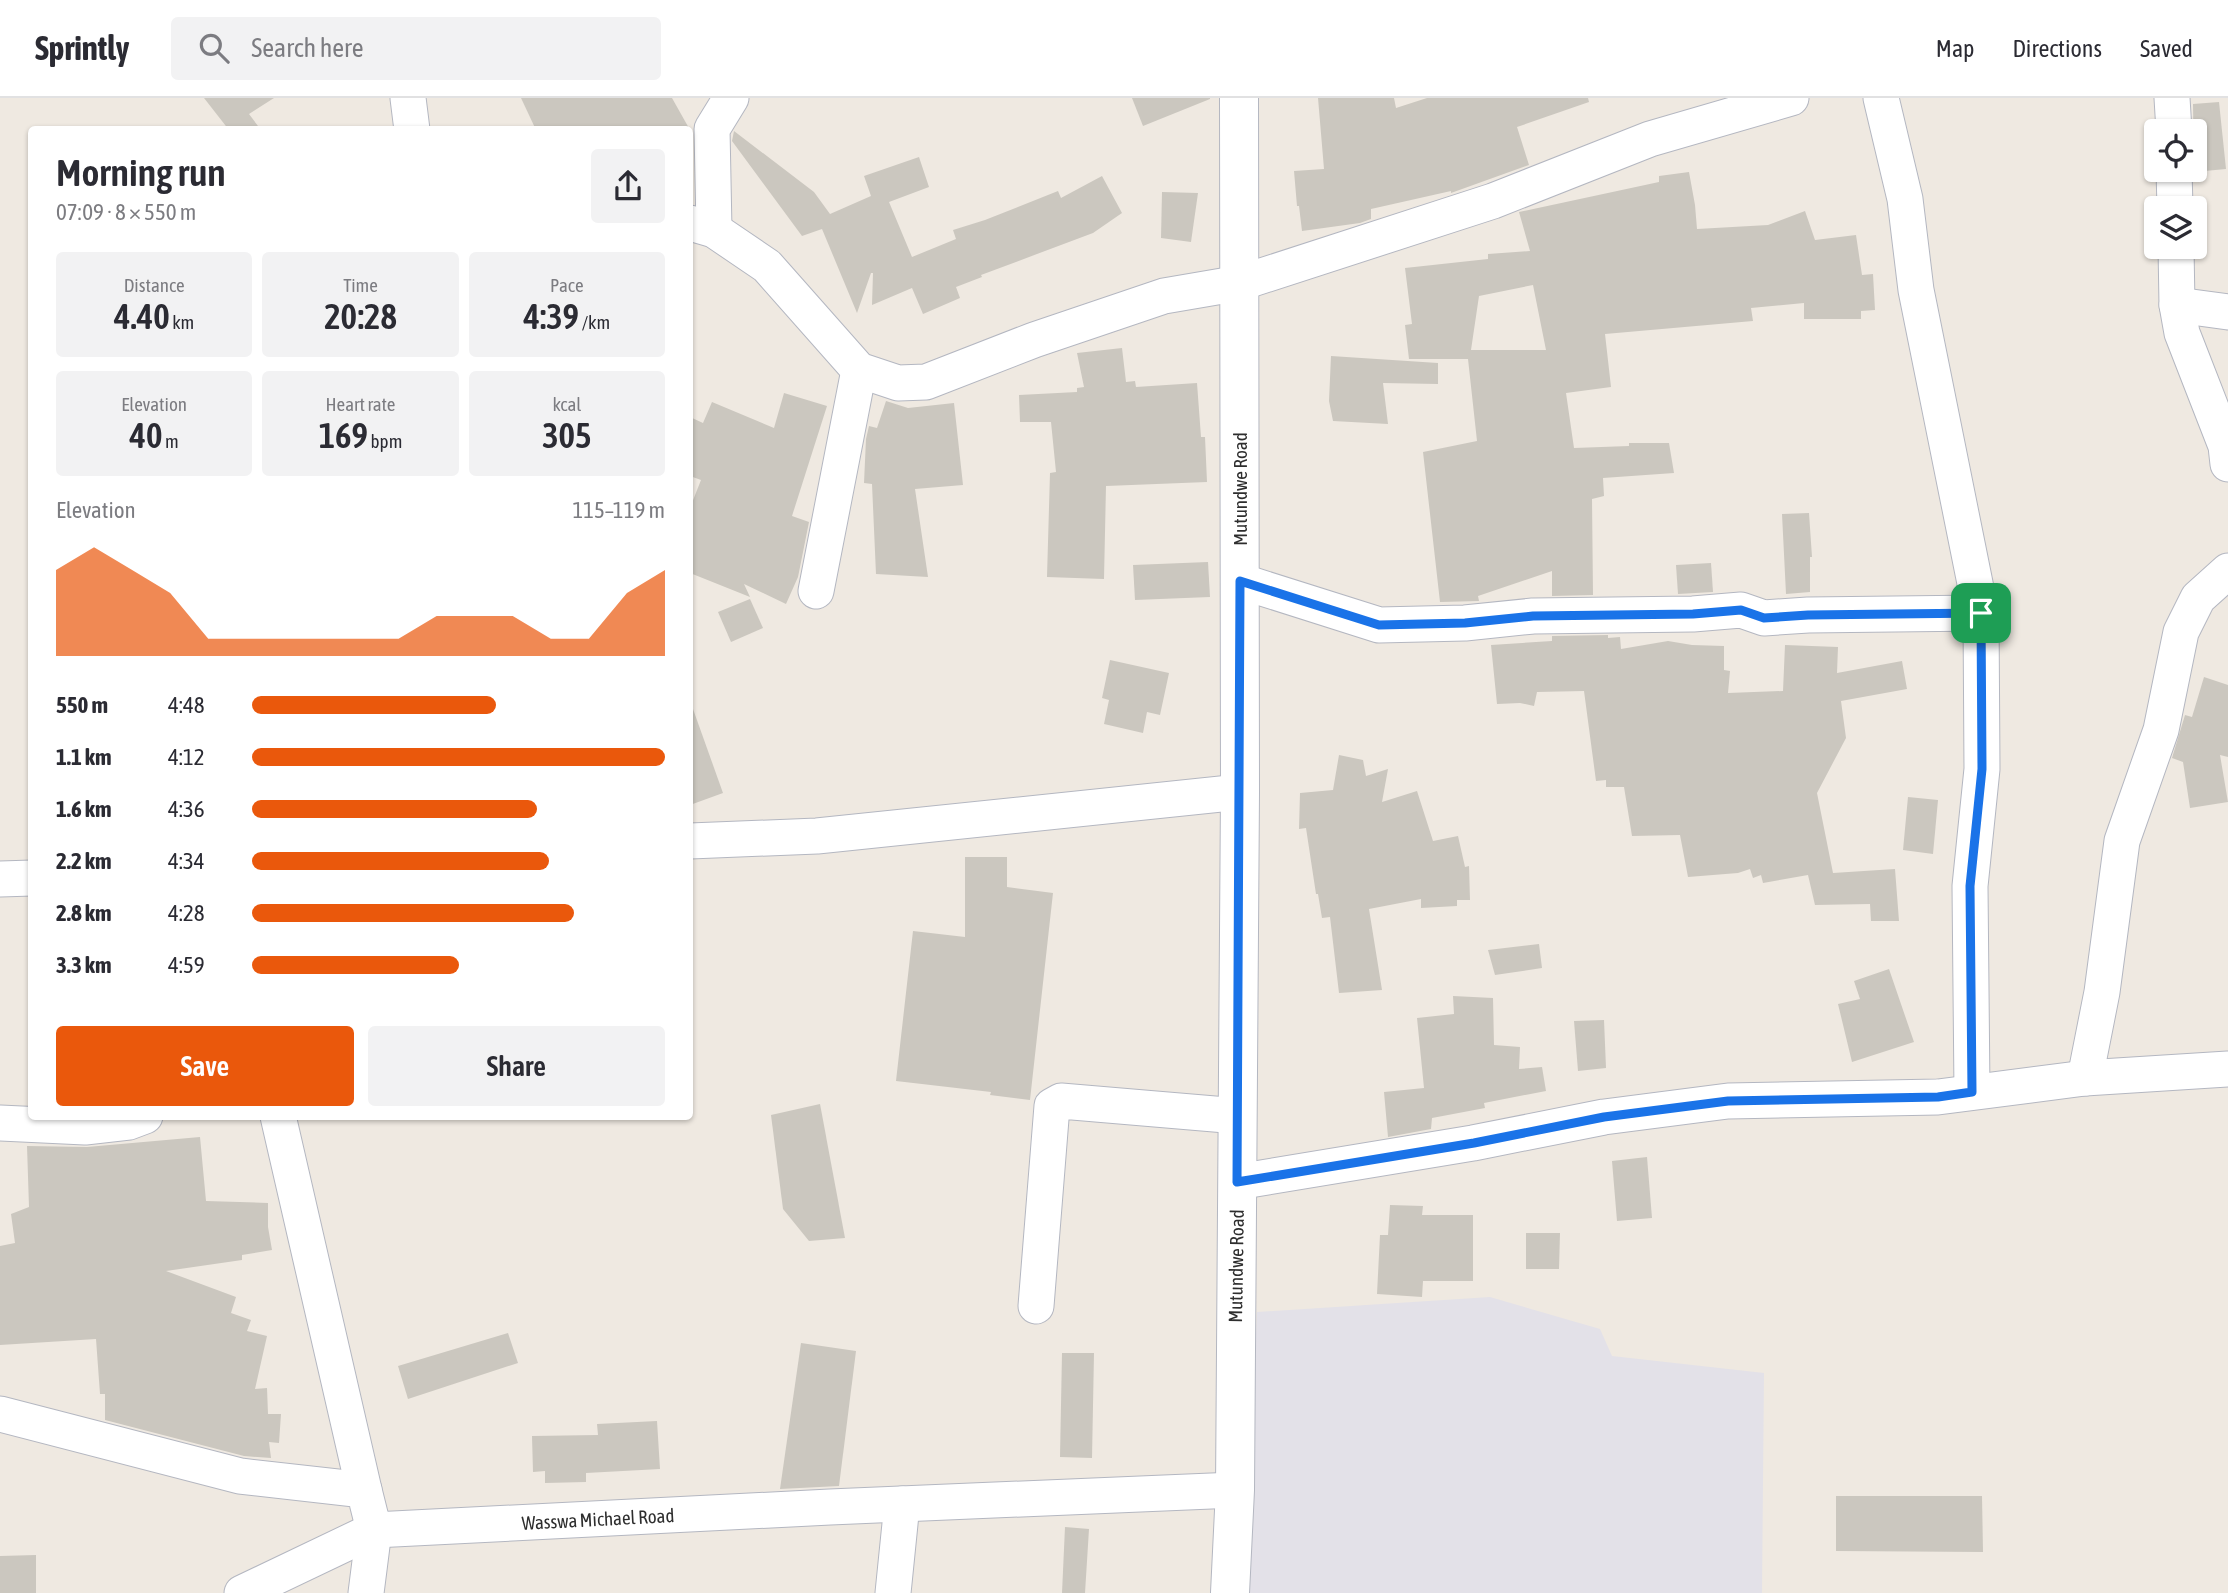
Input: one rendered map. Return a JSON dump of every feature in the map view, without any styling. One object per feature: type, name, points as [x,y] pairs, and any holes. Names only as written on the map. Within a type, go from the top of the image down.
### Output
[{"type":"main road","name":"Mutundwe Road","points":[[1230,1593],[1235,1490],[1240,792],[1239,98]]},
{"type":"street","points":[[408,98],[412,126]]},
{"type":"street","points":[[731,98],[712,129],[701,227],[767,266],[859,370],[898,383],[926,382],[1034,340],[1164,296],[1240,283],[1493,201],[1650,139],[1791,98]]},
{"type":"street","points":[[1881,98],[1905,199],[1916,290],[1981,613],[1982,769],[1970,886],[1972,1092]]},
{"type":"street","points":[[2172,98],[2173,119]]},
{"type":"street","points":[[2176,259],[2177,305],[2182,333],[2226,446],[2228,464]]},
{"type":"street","points":[[2177,305],[2228,312]]},
{"type":"street","points":[[816,591],[859,370]]},
{"type":"street","points":[[2085,1078],[2102,992],[2122,841],[2161,730],[2180,632],[2213,600],[2228,571]]},
{"type":"street","points":[[1240,581],[1379,625],[1465,623],[1533,616],[1693,614],[1741,610],[1764,618],[1981,613]]},
{"type":"street","points":[[693,841],[817,836],[1240,792]]},
{"type":"street","points":[[0,879],[28,878]]},
{"type":"street","points":[[1237,1182],[1474,1143],[1604,1117],[1728,1101],[1938,1097],[2085,1078],[2228,1069]]},
{"type":"street","points":[[1036,1306],[1052,1106],[1061,1101],[1238,1116]]},
{"type":"street","points":[[0,1123],[85,1127],[134,1120]]},
{"type":"street","points":[[279,1120],[374,1530],[366,1593]]},
{"type":"street","points":[[0,1414],[240,1476],[364,1490]]},
{"type":"street","name":"Wasswa Michael Road","points":[[374,1530],[1235,1490]]},
{"type":"street","points":[[893,1593],[902,1504]]},
{"type":"street","points":[[242,1593],[374,1530]]},
{"type":"shaded area","points":[[1490,1297],[1600,1329],[1612,1356],[1764,1373],[1762,1593],[1244,1593],[1257,1312]]},
{"type":"building","points":[[204,98],[274,98],[249,114],[258,126],[226,126]]},
{"type":"building","points":[[521,98],[672,98],[688,126],[534,126]]},
{"type":"building","points":[[1132,98],[1210,98],[1210,99],[1143,126]]},
{"type":"building","points":[[1318,98],[1394,98],[1396,108],[1427,98],[1588,98],[1589,102],[1517,127],[1529,165],[1451,193],[1371,209],[1371,219],[1360,223],[1302,231],[1294,171],[1324,169]]},
{"type":"building","points":[[2219,102],[2226,169],[2207,171],[2207,119],[2193,119],[2193,104]]},
{"type":"building","points":[[734,131],[814,192],[830,214],[871,196],[864,176],[919,157],[929,187],[889,202],[912,257],[956,239],[953,230],[1058,191],[1061,198],[1102,176],[1122,213],[1093,233],[956,287],[960,298],[923,314],[912,288],[872,305],[871,273],[857,313],[822,229],[802,236],[732,141]]},
{"type":"building","points":[[1689,172],[1697,229],[1768,225],[1805,211],[1815,240],[1856,235],[1862,275],[1873,274],[1875,310],[1861,311],[1861,319],[1804,319],[1804,303],[1751,308],[1753,321],[1605,334],[1611,387],[1566,393],[1574,448],[1629,446],[1629,443],[1669,443],[1674,473],[1603,478],[1604,496],[1592,499],[1593,595],[1552,596],[1552,571],[1478,596],[1479,601],[1440,602],[1423,452],[1477,441],[1468,359],[1409,359],[1405,325],[1412,324],[1405,268],[1488,259],[1488,254],[1530,251],[1519,212],[1659,182],[1659,176]],"holes":[[[1533,285],[1546,350],[1471,350],[1479,296]]]},
{"type":"building","points":[[1162,192],[1198,193],[1191,242],[1161,238]]},
{"type":"building","points":[[1122,348],[1126,382],[1135,381],[1136,387],[1197,383],[1201,437],[1205,437],[1207,482],[1106,486],[1104,579],[1047,577],[1050,473],[1056,472],[1051,422],[1020,422],[1019,395],[1077,392],[1077,388],[1084,387],[1077,353]]},
{"type":"building","points":[[1331,356],[1438,363],[1438,384],[1383,383],[1388,424],[1333,421],[1329,401]]},
{"type":"building","points":[[784,393],[827,406],[792,516],[809,522],[798,577],[786,604],[744,584],[750,597],[693,574],[693,500],[701,480],[693,477],[693,418],[703,423],[712,402],[774,428]]},
{"type":"building","points":[[886,401],[908,408],[954,403],[963,485],[915,489],[928,577],[876,574],[872,484],[864,483],[866,439],[869,426],[877,428]]},
{"type":"building","points":[[1809,513],[1812,557],[1810,592],[1786,594],[1782,514]]},
{"type":"building","points":[[1208,562],[1210,597],[1135,600],[1133,565]]},
{"type":"building","points":[[1711,563],[1713,592],[1678,594],[1676,565]]},
{"type":"building","points":[[750,599],[763,628],[731,642],[718,612]]},
{"type":"building","points":[[1608,635],[1608,638],[1620,637],[1621,649],[1668,641],[1724,646],[1724,670],[1730,671],[1728,693],[1783,691],[1785,645],[1838,647],[1837,673],[1902,661],[1907,689],[1841,701],[1846,738],[1817,793],[1833,873],[1895,869],[1899,921],[1871,921],[1870,904],[1815,905],[1808,875],[1763,883],[1761,875],[1753,878],[1750,869],[1738,873],[1688,877],[1680,835],[1632,836],[1624,787],[1606,787],[1606,780],[1596,781],[1584,691],[1537,692],[1534,706],[1520,703],[1497,704],[1491,645],[1552,641],[1552,636]]},
{"type":"building","points":[[1110,660],[1169,673],[1160,715],[1147,712],[1143,733],[1104,724],[1109,700],[1102,698]]},
{"type":"building","points":[[2204,677],[2228,685],[2228,757],[2220,755],[2228,802],[2190,808],[2183,762],[2172,758],[2185,715],[2192,717]]},
{"type":"building","points":[[693,709],[723,793],[693,804]]},
{"type":"building","points":[[1339,755],[1363,760],[1366,776],[1388,769],[1382,802],[1417,791],[1433,841],[1458,836],[1465,867],[1469,866],[1470,900],[1457,900],[1457,906],[1421,908],[1421,899],[1369,909],[1382,990],[1339,993],[1330,917],[1322,918],[1306,828],[1299,829],[1300,793],[1333,790]]},
{"type":"building","points":[[1908,797],[1938,800],[1933,854],[1903,850]]},
{"type":"building","points":[[965,857],[1007,857],[1007,887],[1053,893],[1030,1100],[990,1095],[991,1092],[896,1081],[913,931],[965,937]]},
{"type":"building","points":[[1539,944],[1542,968],[1495,975],[1488,950]]},
{"type":"building","points":[[1889,969],[1914,1042],[1852,1062],[1838,1004],[1860,999],[1854,981]]},
{"type":"building","points":[[1453,996],[1493,998],[1494,1045],[1520,1047],[1519,1069],[1542,1067],[1546,1091],[1484,1103],[1485,1108],[1432,1118],[1431,1129],[1388,1137],[1384,1092],[1424,1088],[1417,1018],[1454,1014]]},
{"type":"building","points":[[1604,1020],[1606,1068],[1578,1071],[1574,1021]]},
{"type":"building","points":[[820,1104],[845,1238],[809,1241],[783,1209],[771,1115]]},
{"type":"building","points":[[200,1137],[206,1201],[268,1203],[272,1250],[242,1255],[242,1260],[166,1271],[236,1297],[231,1313],[251,1320],[247,1331],[267,1336],[255,1389],[267,1388],[268,1414],[281,1414],[279,1443],[269,1442],[271,1458],[244,1456],[105,1420],[105,1394],[100,1394],[96,1339],[0,1345],[0,1246],[15,1243],[11,1214],[29,1207],[27,1146],[87,1147]]},
{"type":"building","points":[[1647,1157],[1652,1218],[1617,1221],[1612,1161]]},
{"type":"building","points":[[1390,1205],[1423,1206],[1422,1215],[1473,1215],[1473,1281],[1423,1281],[1422,1297],[1377,1294],[1380,1235],[1388,1235]]},
{"type":"building","points":[[1526,1233],[1560,1233],[1559,1269],[1526,1269]]},
{"type":"building","points":[[508,1333],[518,1363],[408,1399],[398,1366]]},
{"type":"building","points":[[801,1343],[856,1351],[839,1486],[780,1489]]},
{"type":"building","points":[[1062,1353],[1094,1353],[1092,1458],[1060,1457]]},
{"type":"building","points":[[657,1421],[660,1469],[586,1473],[586,1482],[545,1483],[545,1471],[533,1472],[532,1436],[598,1435],[597,1424]]},
{"type":"building","points":[[1836,1496],[1982,1496],[1983,1552],[1836,1551]]},
{"type":"building","points":[[1065,1527],[1089,1529],[1085,1593],[1062,1593]]},
{"type":"building","points":[[36,1555],[36,1593],[0,1593],[0,1556]]},
{"type":"route","points":[[1240,581],[1379,625],[1465,623],[1533,616],[1693,614],[1741,610],[1764,618],[1981,613],[1982,769],[1970,886],[1972,1092],[1938,1097],[1728,1101],[1604,1117],[1340,1167],[1237,1182],[1240,581]]}]
